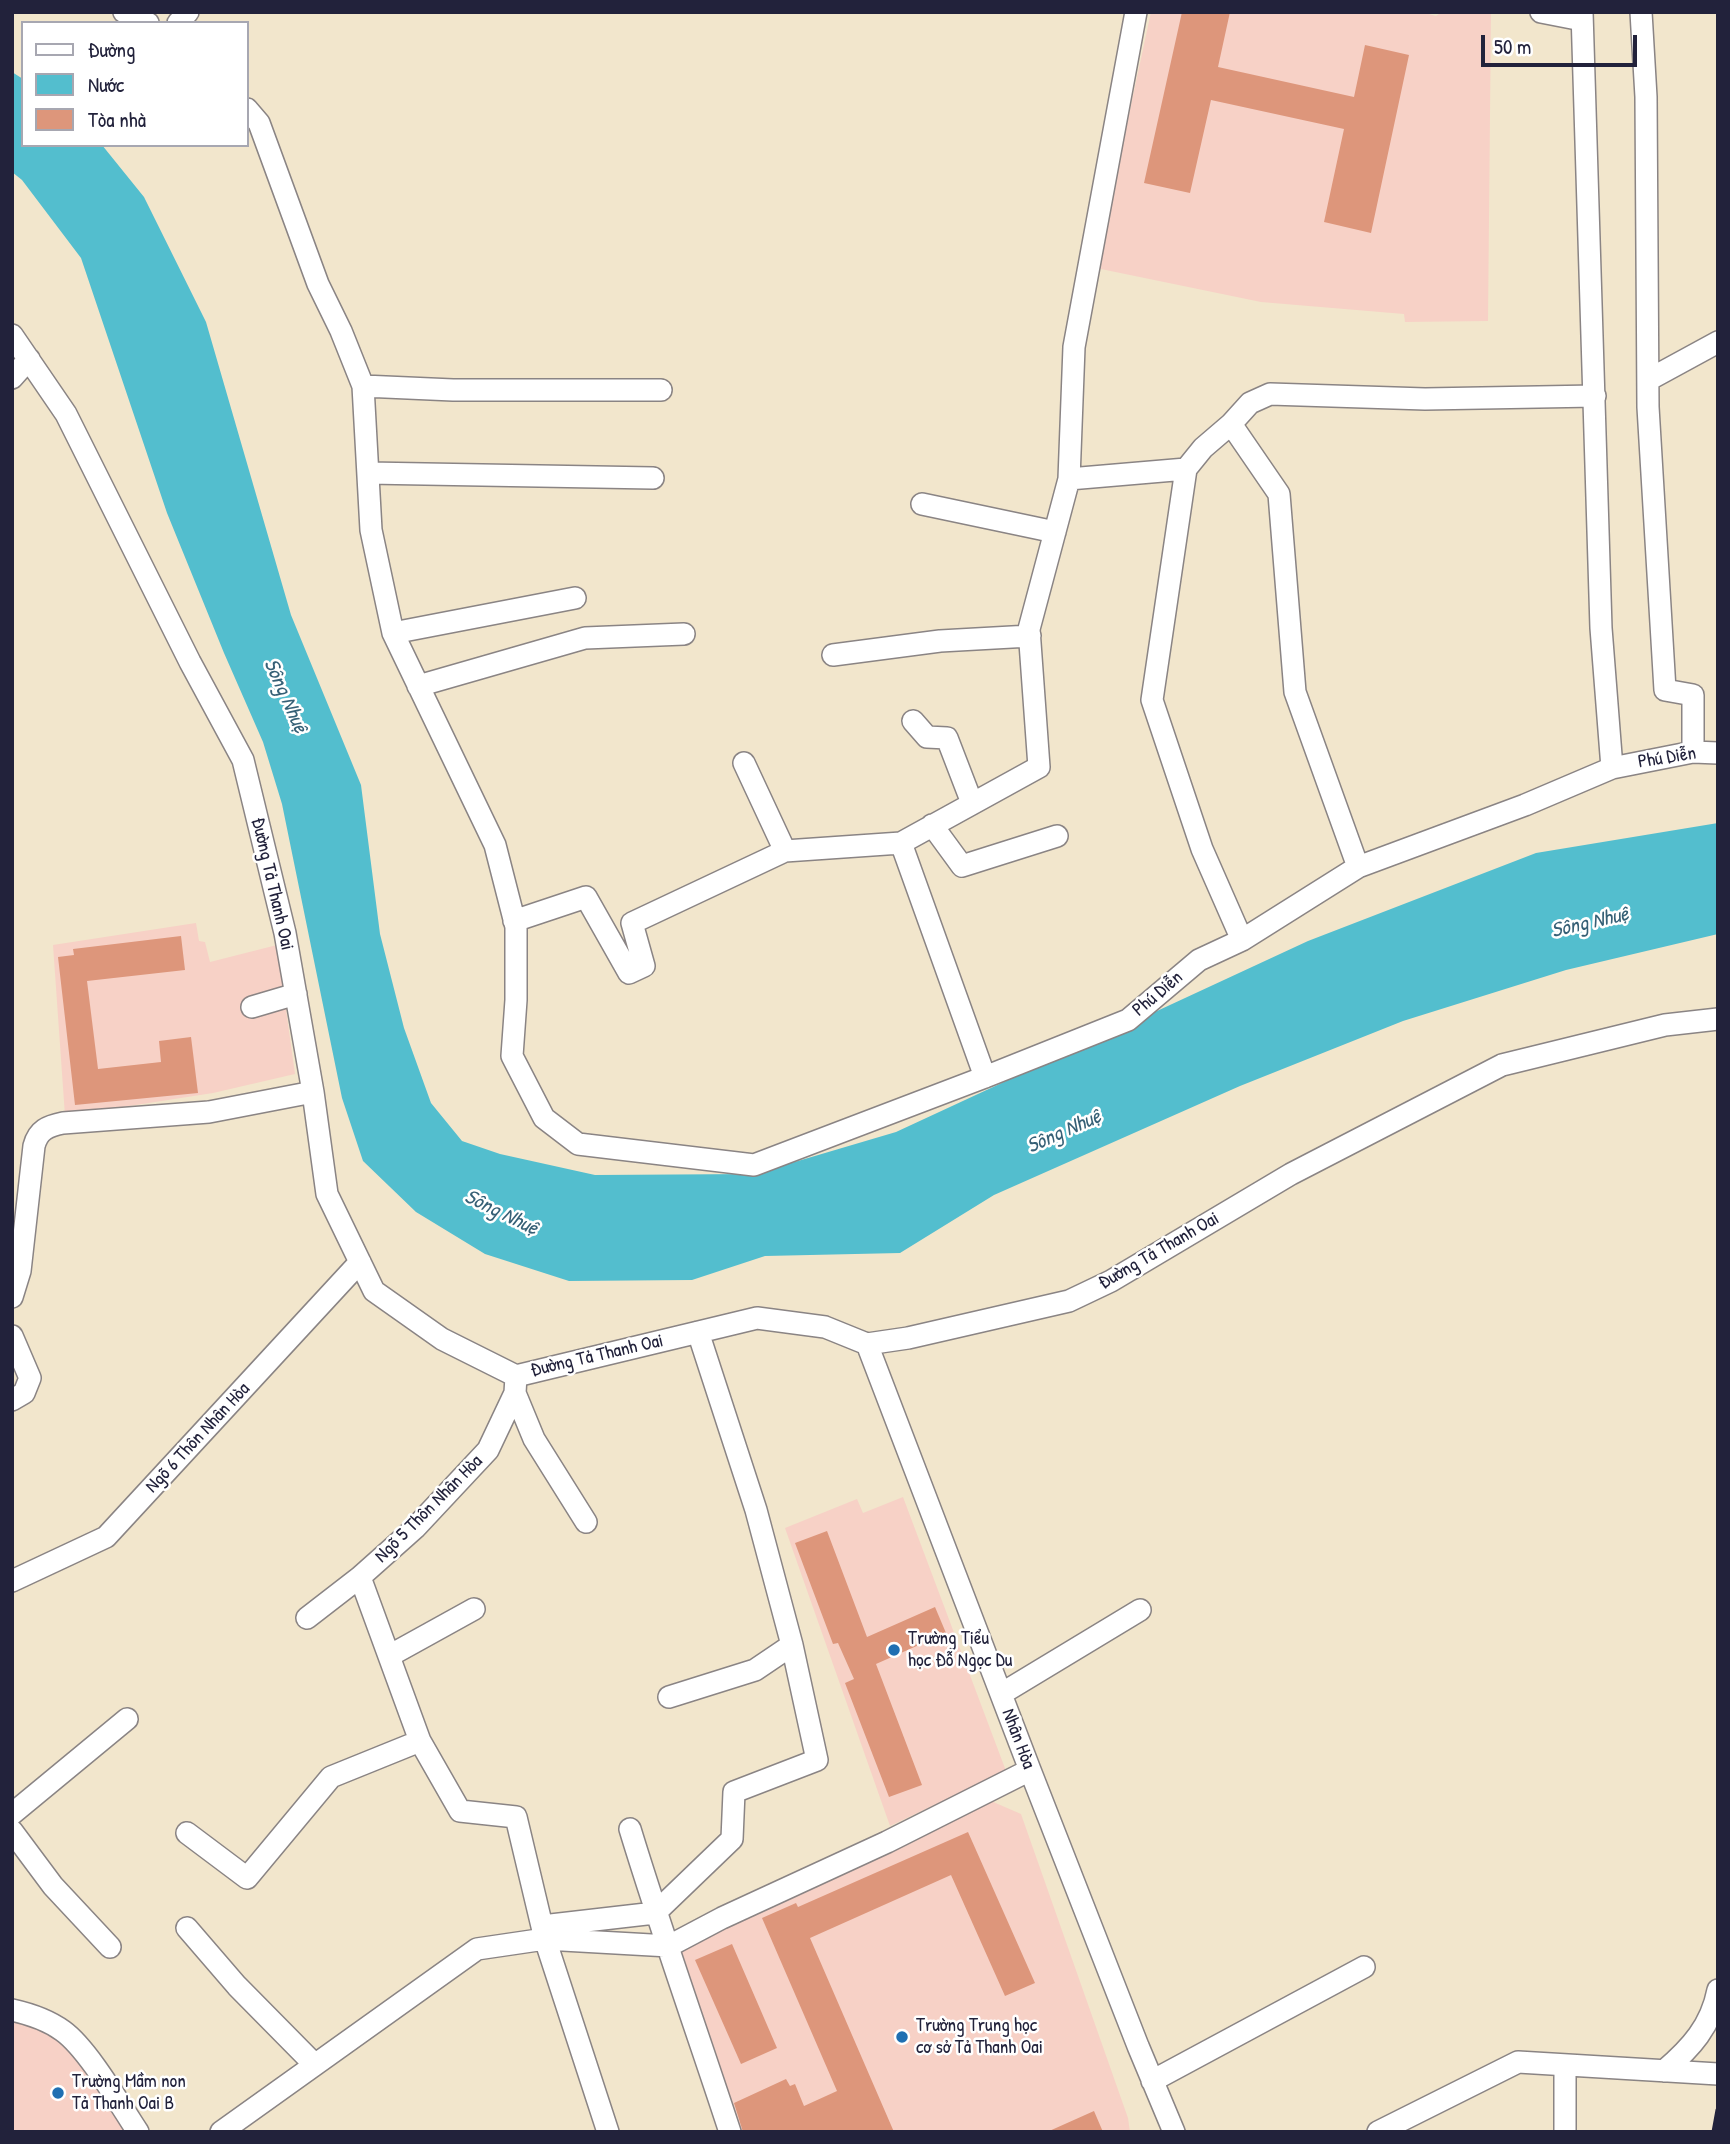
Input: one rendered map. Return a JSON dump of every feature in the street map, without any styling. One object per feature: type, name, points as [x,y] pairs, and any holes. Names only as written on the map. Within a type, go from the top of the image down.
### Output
[{"type":"street","points":[[124,12],[144,21]]},
{"type":"street","points":[[248,110],[259,123],[318,284],[363,386],[371,530],[393,633],[495,845],[514,921],[586,897],[629,973],[644,966],[632,923],[785,851],[901,843],[1039,767],[1029,629],[1069,479],[1074,347],[1136,12]]},
{"type":"street","points":[[1541,12],[1582,16],[1601,628],[1612,768]]},
{"type":"street","points":[[1641,12],[1646,97],[1650,379],[1648,407],[1665,690],[1693,695],[1693,752]]},
{"type":"street","name":"Đường Tả Thanh Oai","points":[[12,335],[66,414],[190,662],[243,760],[285,933],[313,1092],[327,1195],[374,1291],[442,1339],[515,1384],[757,1318],[825,1327],[867,1344],[908,1338],[1069,1301],[1111,1281],[1291,1174],[1502,1065],[1665,1024],[1718,1019]]},
{"type":"street","points":[[1650,379],[1718,342]]},
{"type":"street","points":[[12,378],[29,359]]},
{"type":"street","points":[[363,386],[453,390],[661,390]]},
{"type":"street","points":[[1242,940],[1202,849],[1152,700],[1186,469],[1203,448],[1259,397],[1282,393],[1425,399],[1594,396]]},
{"type":"street","points":[[1231,424],[1279,494],[1295,692],[1358,867]]},
{"type":"street","points":[[1069,479],[1186,469]]},
{"type":"street","points":[[368,473],[653,478]]},
{"type":"street","points":[[922,504],[1055,533]]},
{"type":"street","points":[[393,633],[575,598]]},
{"type":"street","points":[[418,686],[585,638],[684,634]]},
{"type":"street","points":[[833,655],[940,641],[1030,636]]},
{"type":"street","points":[[913,721],[927,737],[947,738],[972,803]]},
{"type":"street","name":"Phú Diễn","points":[[514,921],[516,1000],[512,1056],[544,1118],[578,1144],[754,1164],[1128,1020],[1199,960],[1242,940],[1358,867],[1525,805],[1612,768],[1693,752],[1718,753]]},
{"type":"street","points":[[744,763],[785,851]]},
{"type":"street","points":[[932,825],[962,866],[1057,836]]},
{"type":"street","points":[[901,843],[985,1077]]},
{"type":"street","points":[[252,1007],[296,994]]},
{"type":"street","points":[[12,1297],[20,1271],[34,1146],[42,1130],[63,1123],[209,1112],[313,1092]]},
{"type":"street","name":"Ngõ 6 Thôn Nhân Hòa","points":[[12,1581],[106,1537],[360,1262]]},
{"type":"street","points":[[221,2132],[477,1950],[543,1933],[655,1913],[732,1839],[734,1792],[817,1760],[792,1645],[756,1510],[698,1332]]},
{"type":"street","points":[[12,1336],[30,1378],[30,1384],[23,1393],[12,1400]]},
{"type":"street","name":"Nhân Hòa","points":[[867,1344],[1000,1693],[1174,2132]]},
{"type":"street","points":[[515,1384],[534,1439],[586,1522]]},
{"type":"street","name":"Ngõ 5 Thôn Nhân Hòa","points":[[307,1618],[360,1577],[415,1528],[488,1450],[515,1384]]},
{"type":"street","points":[[360,1577],[420,1741],[460,1811],[516,1817],[543,1933],[608,2132]]},
{"type":"street","points":[[389,1656],[474,1609]]},
{"type":"street","points":[[1000,1693],[1140,1610]]},
{"type":"street","points":[[669,1697],[755,1670],[792,1645]]},
{"type":"street","points":[[12,1814],[127,1719]]},
{"type":"street","points":[[187,1833],[247,1878],[331,1777],[420,1741]]},
{"type":"street","points":[[543,1933],[669,1946],[1030,1770]]},
{"type":"street","points":[[630,1829],[655,1913],[669,1946],[730,2132]]},
{"type":"street","points":[[12,1831],[53,1886],[110,1947]]},
{"type":"street","points":[[187,1928],[237,1986],[314,2064]]},
{"type":"street","points":[[1152,2081],[1364,1967]]},
{"type":"street","points":[[1664,2071],[1690,2048],[1706,2026],[1718,1990]]},
{"type":"street","points":[[12,2010],[44,2020],[64,2031],[80,2048],[138,2132]]},
{"type":"street","points":[[1378,2132],[1518,2062],[1718,2074]]},
{"type":"street","points":[[1565,2132],[1566,2065]]},
{"type":"shaded area","points":[[1151,12],[1421,12],[1436,16],[1442,12],[1491,12],[1488,321],[1405,322],[1404,314],[1261,302],[1096,268]]},
{"type":"shaded area","points":[[196,923],[199,941],[205,942],[210,962],[277,945],[295,1074],[213,1093],[65,1116],[53,945]]},
{"type":"shaded area","name":"Trường Tiểu học Đỗ Ngọc Du","points":[[903,1497],[1006,1771],[890,1826],[785,1528],[857,1499],[863,1513]]},
{"type":"shaded area","name":"Trường Trung học cơ sở Tả Thanh Oai","points":[[991,1801],[1021,1814],[1128,2118],[1130,2132],[736,2132],[678,1957],[683,1945]]},
{"type":"shaded area","name":"Trường Mầm non Tả Thanh Oai B","points":[[12,2018],[43,2027],[76,2055],[130,2132],[12,2132]]},
{"type":"water","name":"Sông Nhuệ","points":[[12,72],[21,78],[21,147],[104,147],[144,197],[206,322],[291,615],[361,785],[380,934],[404,1028],[431,1103],[462,1141],[500,1154],[595,1175],[754,1174],[896,1132],[1308,941],[1536,853],[1718,823],[1718,934],[1566,970],[1403,1021],[1240,1086],[994,1195],[900,1253],[765,1256],[692,1280],[569,1281],[485,1254],[416,1212],[363,1161],[342,1098],[282,804],[263,742],[167,513],[81,258],[22,180],[12,172]]},
{"type":"building","points":[[1182,12],[1230,12],[1218,67],[1354,97],[1365,45],[1409,55],[1371,233],[1324,222],[1344,129],[1211,100],[1190,193],[1144,183]]},
{"type":"building","points":[[181,936],[185,970],[87,981],[98,1069],[161,1062],[159,1041],[191,1037],[198,1093],[75,1105],[58,957],[74,955],[73,949]]},
{"type":"building","points":[[827,1531],[867,1637],[935,1607],[946,1633],[876,1664],[922,1785],[889,1797],[845,1683],[854,1679],[838,1643],[833,1644],[795,1543]]},
{"type":"building","points":[[968,1832],[1035,1983],[1005,1996],[951,1875],[810,1938],[894,2132],[743,2132],[734,2103],[786,2079],[790,2086],[795,2084],[804,2106],[837,2091],[762,1918],[796,1903],[798,1907]]},
{"type":"building","points":[[732,1944],[777,2048],[741,2064],[695,1960]]},
{"type":"building","points":[[1094,2111],[1103,2132],[1047,2132]]},
{"type":"railway","points":[[1714,2132],[1718,2110]]},
{"type":"place","name":"Trường Tiểu học Đỗ Ngọc Du","points":[[894,1650]]},
{"type":"place","name":"Trường Trung học cơ sở Tả Thanh Oai","points":[[902,2037]]},
{"type":"place","name":"Trường Mầm non Tả Thanh Oai B","points":[[58,2093]]}]
